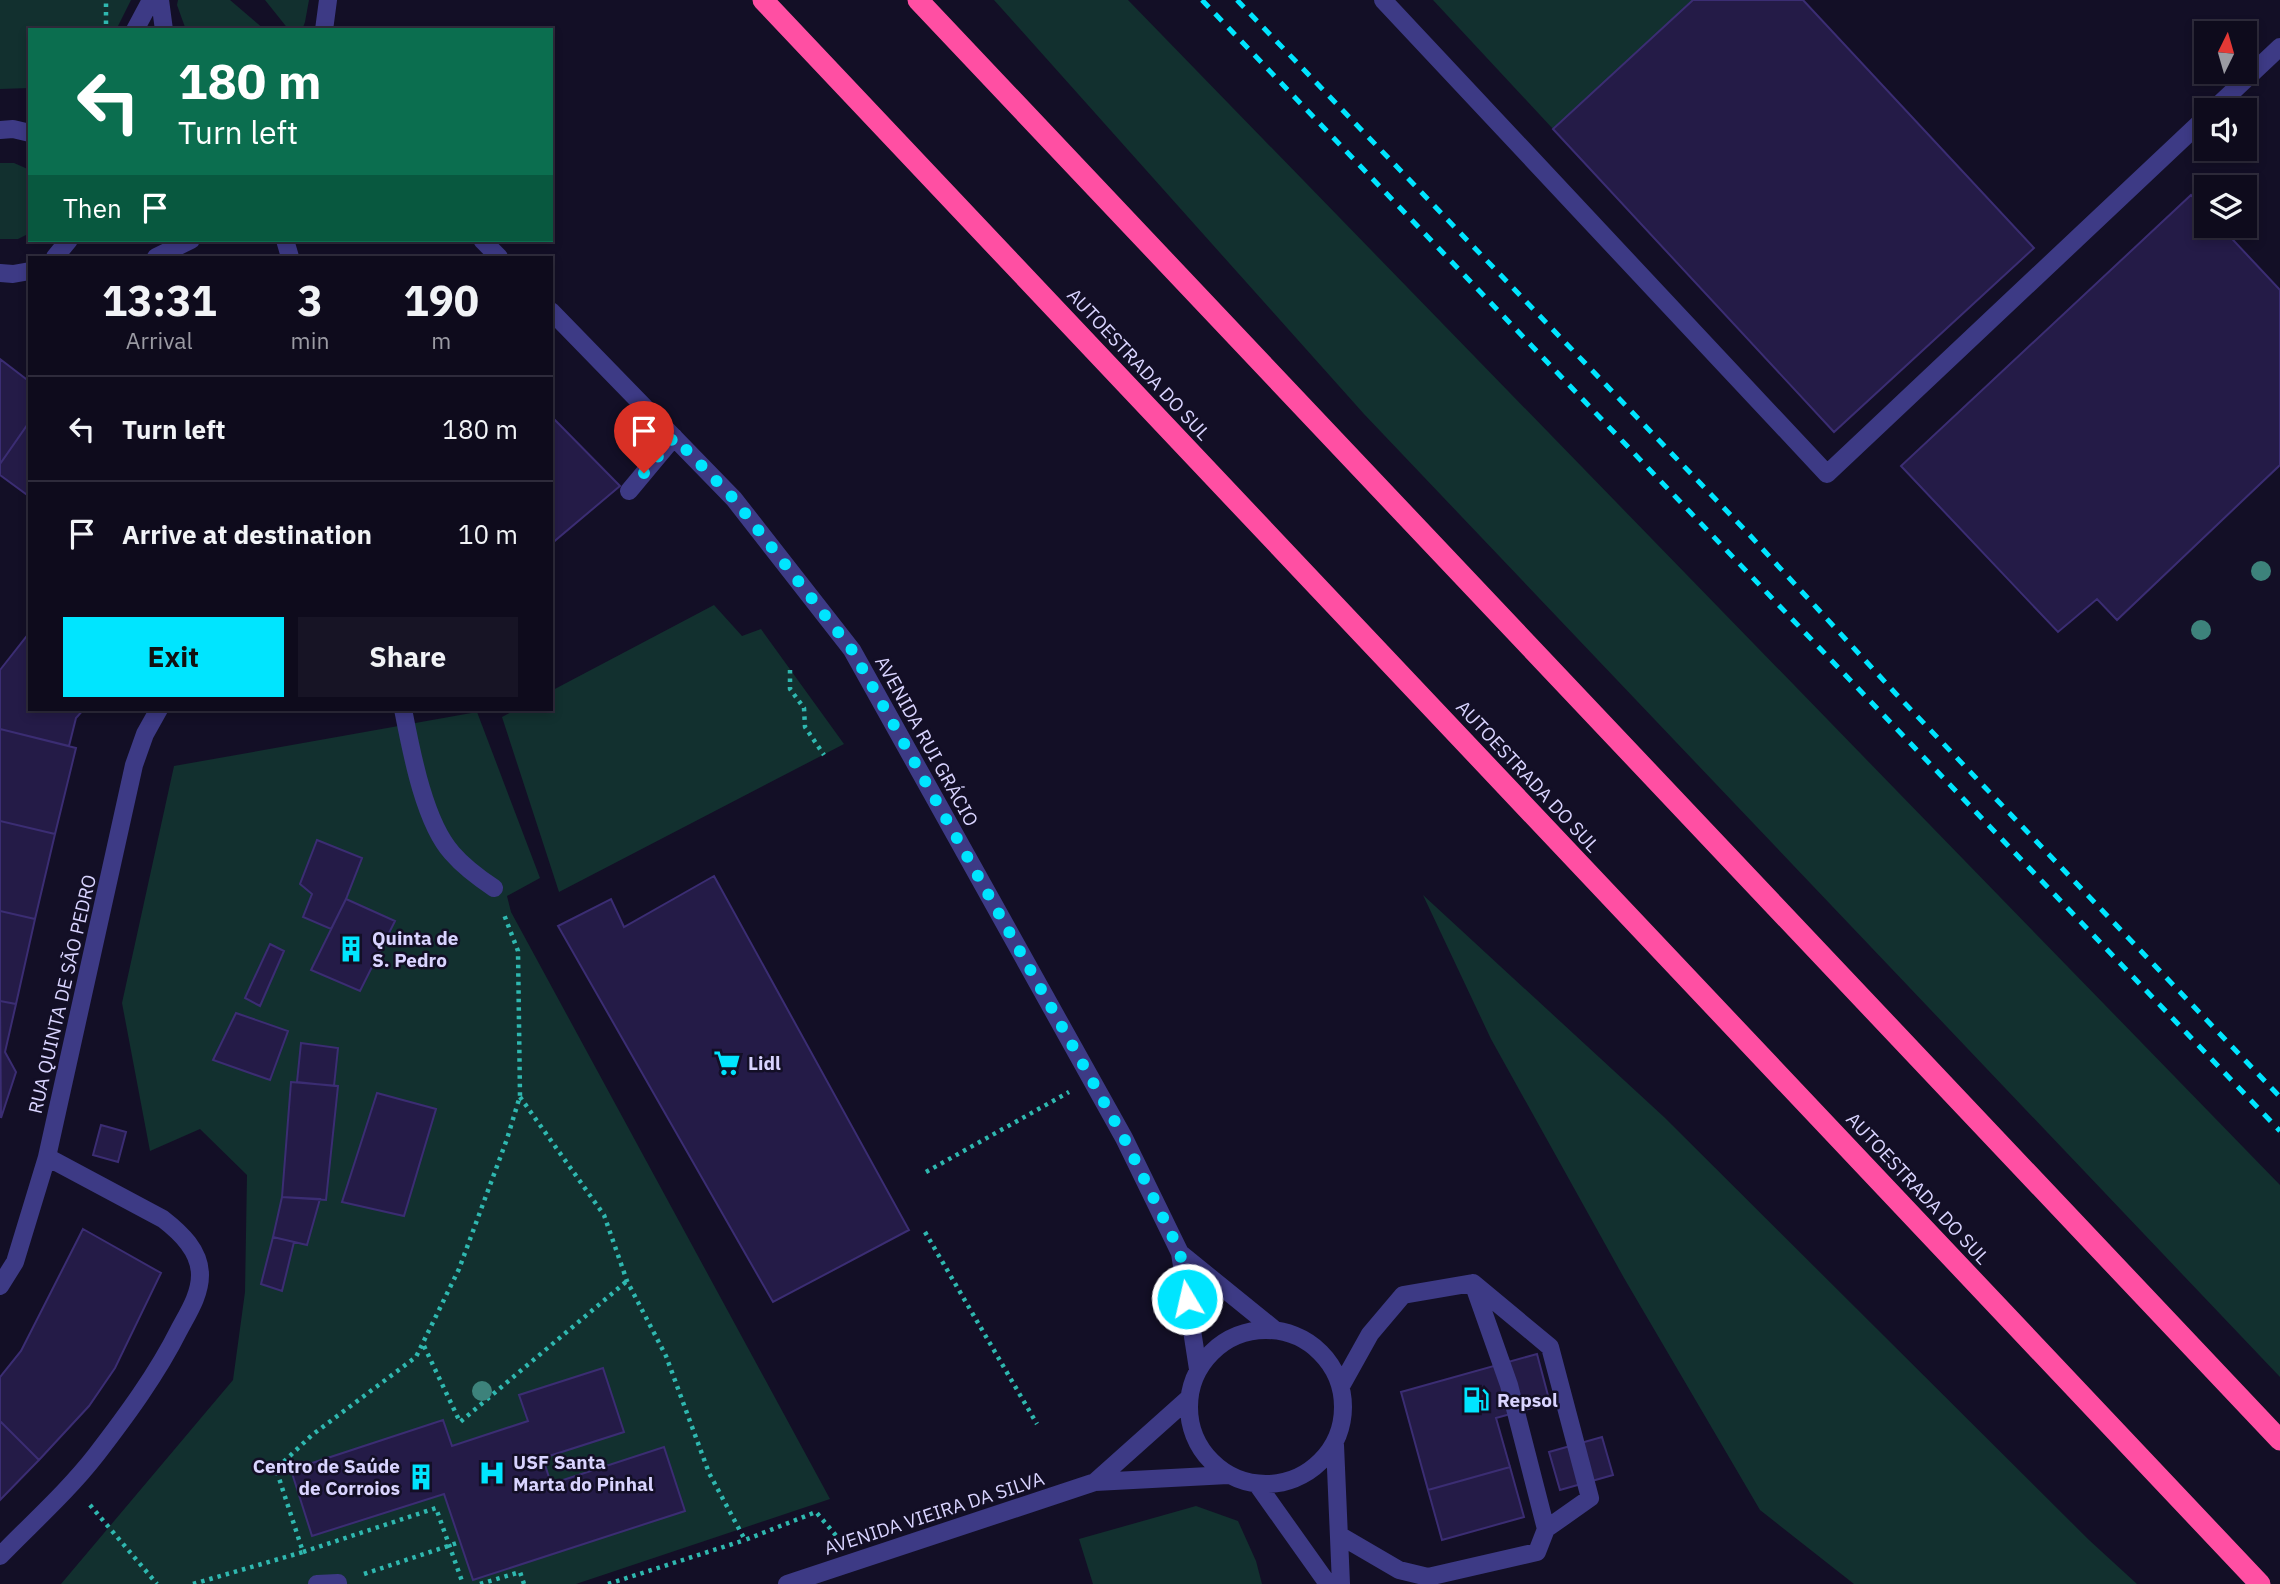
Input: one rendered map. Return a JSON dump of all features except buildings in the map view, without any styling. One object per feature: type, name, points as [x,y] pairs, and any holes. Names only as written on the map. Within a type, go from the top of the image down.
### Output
[{"type":"highway","name":"AUTOESTRADA DO SUL","points":[[763,0],[2260,1584]]},
{"type":"highway","points":[[918,0],[2280,1440]]},
{"type":"street","points":[[136,28],[151,0]]},
{"type":"street","points":[[160,0],[164,28]]},
{"type":"street","points":[[325,28],[328,0]]},
{"type":"street","points":[[1383,0],[1827,474],[2194,128]]},
{"type":"street","points":[[2226,98],[2280,47]]},
{"type":"street","points":[[158,256],[187,242]]},
{"type":"street","points":[[484,242],[498,256]]},
{"type":"street","points":[[0,274],[28,271]]},
{"type":"street","name":"AVENIDA RUI GRÁCIO","points":[[553,314],[734,499],[852,650],[1117,1126],[1180,1252],[1198,1369]]},
{"type":"street","points":[[629,491],[674,437]]},
{"type":"street","name":"RUA QUINTA DE SÃO PEDRO","points":[[0,1286],[15,1262],[47,1157],[134,765],[145,734],[158,711]]},
{"type":"street","points":[[403,711],[428,812],[450,852],[473,874],[494,888]]},
{"type":"street","points":[[0,1556],[96,1455],[171,1346],[192,1305],[200,1275],[197,1259],[177,1229],[47,1157]]},
{"type":"street","name":"AVENIDA RUI GRÁCIO","points":[[1180,1252],[1275,1330]]},
{"type":"street","points":[[1339,1535],[1399,1570],[1428,1577],[1537,1552],[1546,1529],[1590,1498],[1550,1347],[1473,1283],[1403,1295],[1370,1334],[1341,1386]]},
{"type":"street","points":[[1473,1283],[1509,1385],[1546,1529]]},
{"type":"street","points":[[1335,1445],[1315,1468],[1287,1482],[1257,1484],[1228,1475],[1205,1455],[1191,1428],[1189,1398],[1198,1369],[1217,1346],[1244,1332],[1275,1330],[1304,1339],[1327,1359],[1341,1386],[1344,1416],[1335,1445],[1341,1584]]},
{"type":"street","name":"AVENIDA VIEIRA DA SILVA","points":[[1095,1482],[1189,1398]]},
{"type":"street","name":"AVENIDA VIEIRA DA SILVA","points":[[787,1584],[1095,1482],[1228,1475]]},
{"type":"street","points":[[1257,1484],[1328,1584]]},
{"type":"street","points":[[317,1584],[338,1583]]},
{"type":"path","points":[[106,0],[106,28]]},
{"type":"path","points":[[790,670],[790,689],[804,708],[805,727],[824,755]]},
{"type":"path","points":[[303,1552],[276,1469],[312,1435],[416,1357],[424,1345],[459,1269],[520,1096],[518,951],[494,888]]},
{"type":"path","points":[[520,1096],[604,1215],[627,1281],[666,1356],[709,1473],[745,1540]]},
{"type":"path","points":[[926,1172],[1054,1100]]},
{"type":"path","points":[[925,1232],[1037,1424]]},
{"type":"path","points":[[424,1345],[460,1422],[627,1281]]},
{"type":"path","points":[[71,1483],[157,1584]]},
{"type":"path","points":[[193,1584],[303,1552],[436,1508],[463,1584]]},
{"type":"path","points":[[608,1584],[745,1540],[816,1512],[858,1561]]},
{"type":"path","points":[[338,1583],[460,1542]]},
{"type":"path","points":[[480,1584],[520,1572],[524,1584]]},
{"type":"green space","points":[[0,0],[131,0],[117,28],[28,28],[28,88],[0,89]]},
{"type":"green space","points":[[178,0],[230,0],[263,28],[185,28],[177,5]]},
{"type":"green space","points":[[265,0],[309,0],[303,28],[287,28]]},
{"type":"green space","points":[[994,0],[1128,0],[2280,1185],[2280,1377],[1364,414]]},
{"type":"green space","points":[[1433,0],[1693,0],[1553,129]]},
{"type":"green space","points":[[0,163],[14,163],[28,169],[28,234],[18,239],[0,239]]},
{"type":"green space","points":[[714,605],[742,636],[761,629],[844,744],[559,892],[502,717],[513,711],[553,711],[553,690]]},
{"type":"green space","points":[[477,712],[540,878],[507,896],[511,912],[830,1499],[576,1584],[61,1584],[233,1380],[245,1292],[247,1175],[200,1129],[150,1151],[122,1003],[174,766]]},
{"type":"green space","points":[[1423,895],[1664,1117],[2089,1540],[2137,1584],[1854,1584],[1760,1510],[1624,1278],[1491,1039]]},
{"type":"green space","points":[[1196,1506],[1238,1521],[1256,1561],[1262,1584],[1093,1584],[1079,1539]]},
{"type":"railway","points":[[1202,0],[2280,1131]]},
{"type":"railway","points":[[1237,0],[1745,530],[1897,695],[2280,1097]]},
{"type":"place","name":"Quinta de S. Pedro","points":[[351,949]]},
{"type":"place","name":"Lidl","points":[[727,1063]]},
{"type":"place","name":"Repsol","points":[[1476,1400]]},
{"type":"place","name":"USF Santa Marta do Pinhal","points":[[492,1473]]},
{"type":"place","name":"Centro de Saúde de Corroios","points":[[421,1477]]},
{"type":"route","points":[[644,473],[674,437],[734,499],[852,650],[1124,1138],[1180,1252],[1187,1299]]}]
